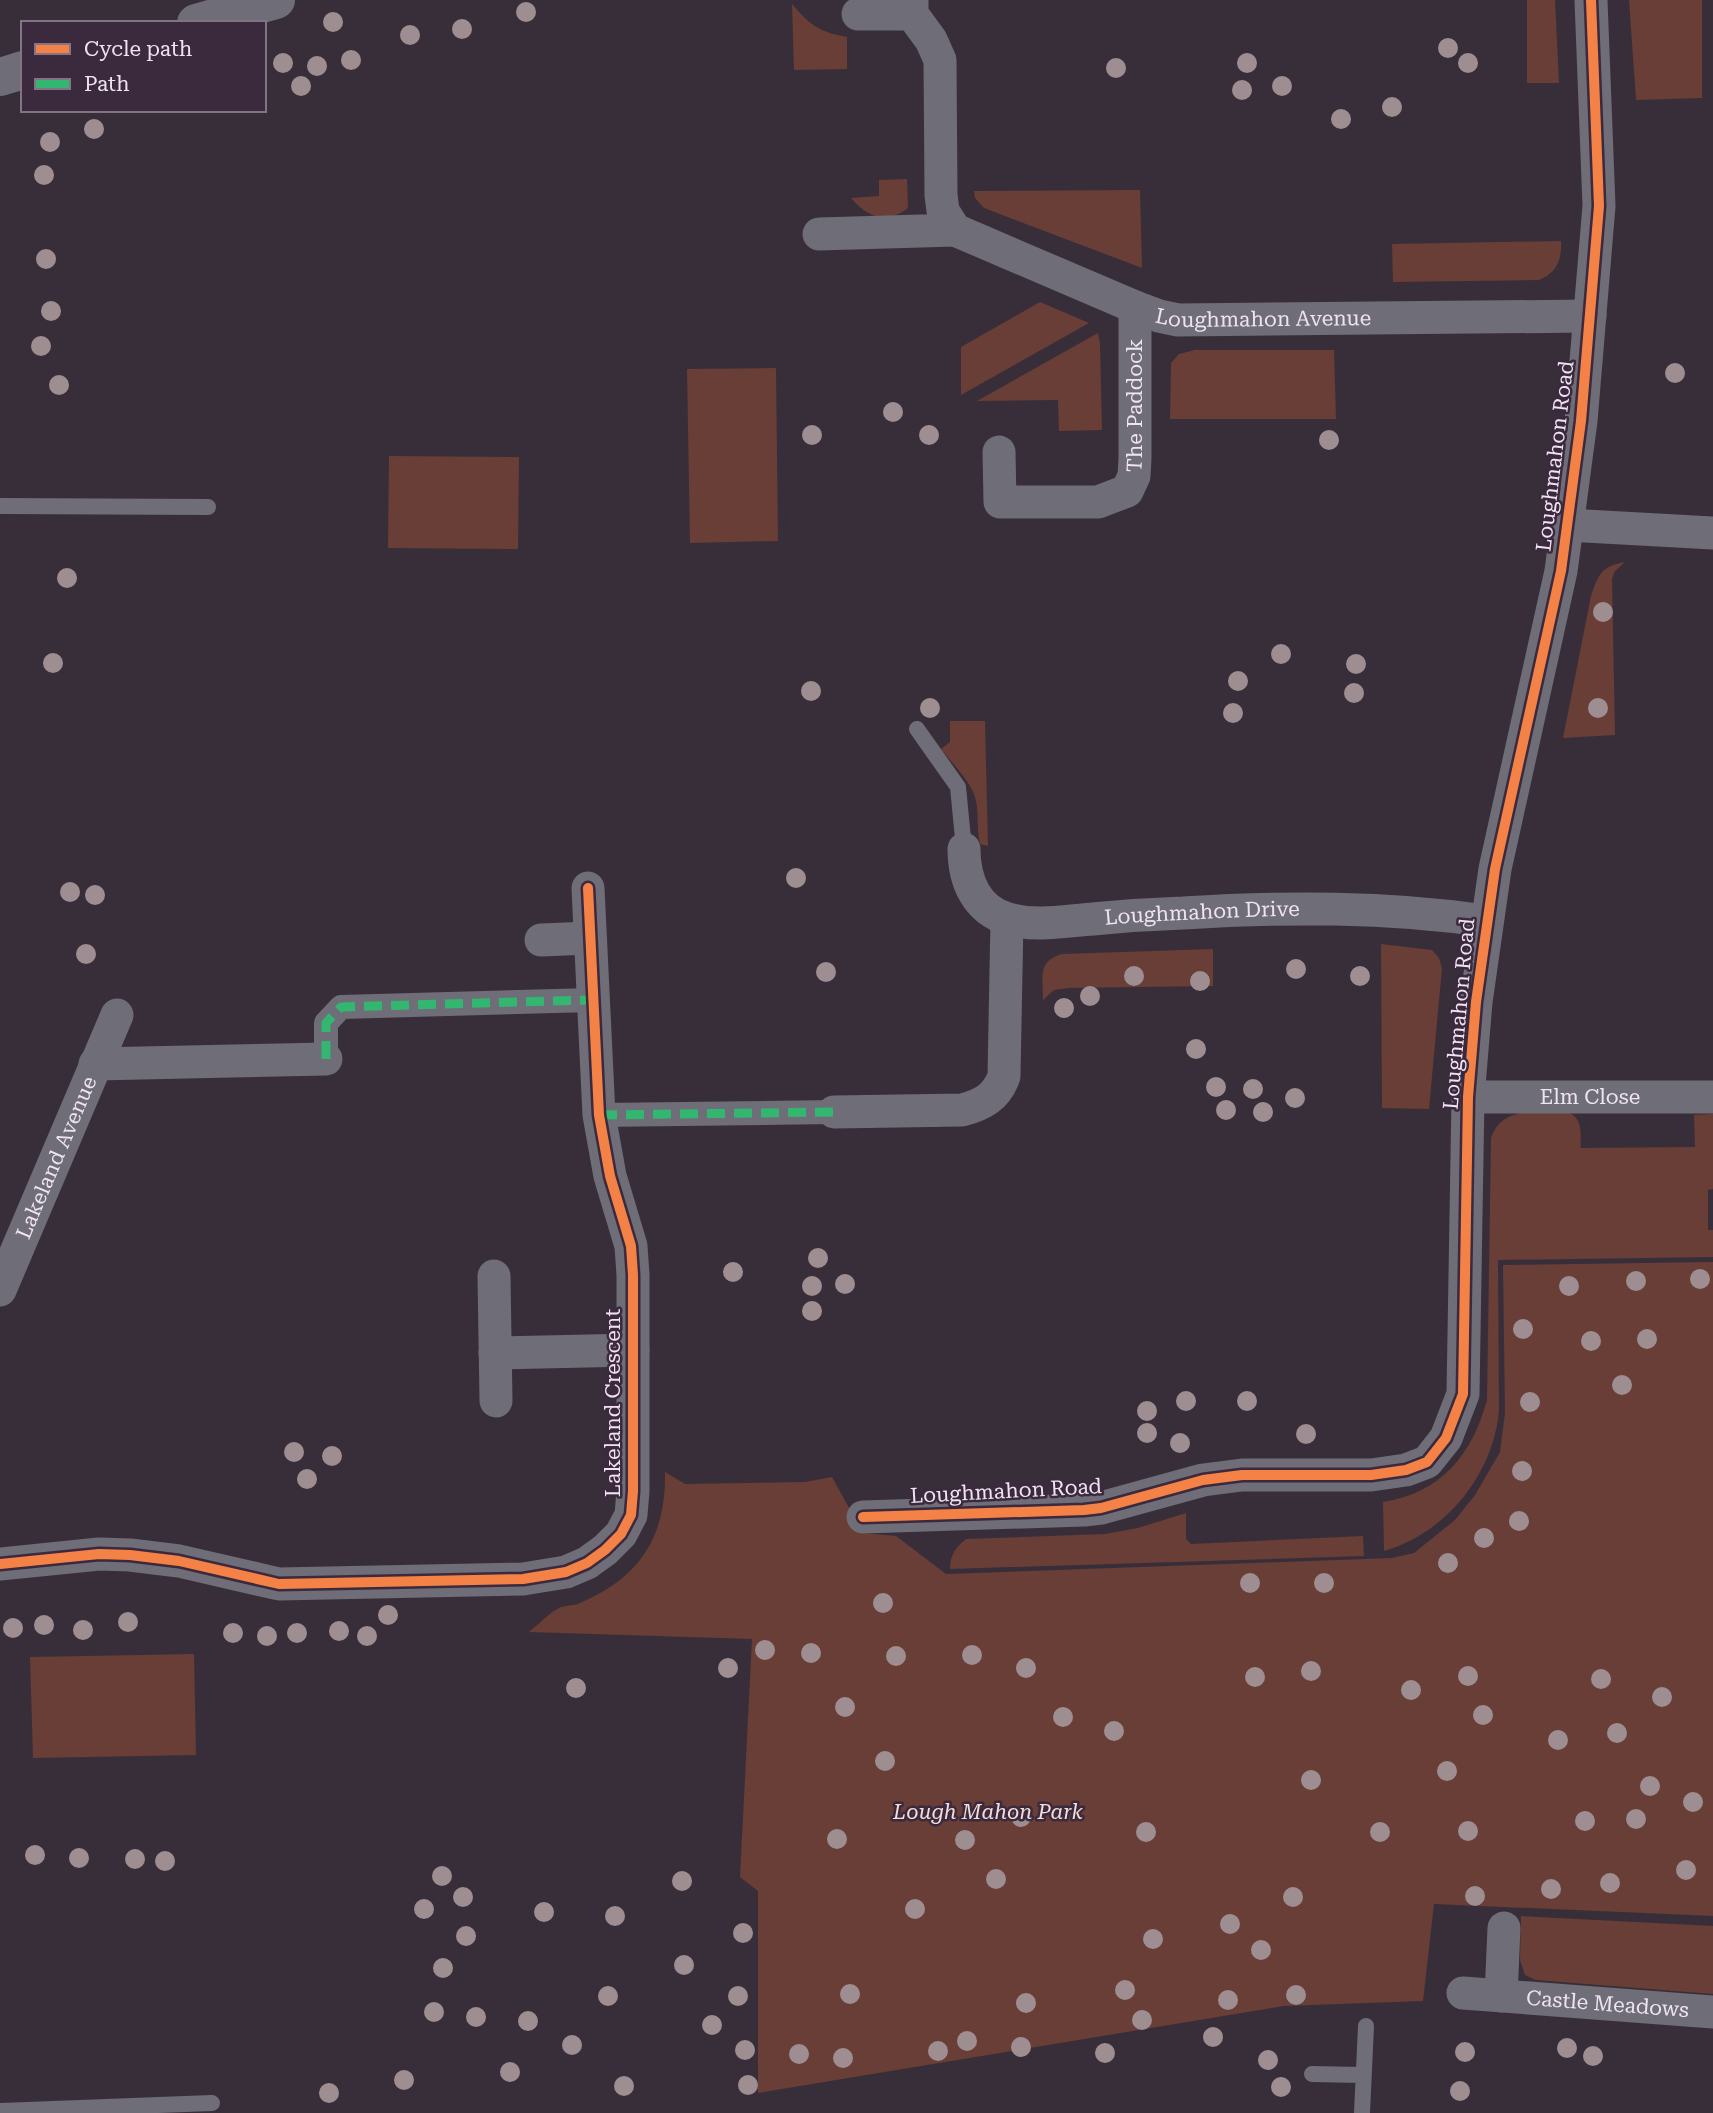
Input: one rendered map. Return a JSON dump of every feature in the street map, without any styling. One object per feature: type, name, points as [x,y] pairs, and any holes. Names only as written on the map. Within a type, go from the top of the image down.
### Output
[{"type":"street","points":[[203,21],[276,0]]},
{"type":"street","name":"Loughmahon Road","points":[[863,1517],[1084,1510],[1101,1508],[1203,1480],[1242,1475],[1389,1474],[1427,1462],[1446,1438],[1462,1394],[1468,1097],[1486,921],[1561,571],[1581,421],[1599,206],[1591,0]]},
{"type":"street","points":[[858,14],[912,7],[940,60],[941,195],[943,211],[955,230]]},
{"type":"street","points":[[0,77],[21,71]]},
{"type":"street","points":[[819,234],[955,230]]},
{"type":"street","name":"Loughmahon Avenue","points":[[955,230],[1135,307],[1178,320],[1590,316]]},
{"type":"street","name":"The Paddock","points":[[999,452],[1000,502],[1098,502],[1127,491],[1134,476],[1135,458],[1135,307]]},
{"type":"street","points":[[1567,525],[1713,533]]},
{"type":"street","name":"Loughmahon Drive","points":[[964,849],[969,882],[978,900],[991,912],[1007,919],[1034,923],[1184,913],[1325,908],[1445,915],[1486,921]]},
{"type":"street","name":"Lakeland Crescent","points":[[0,1564],[99,1554],[130,1555],[178,1562],[279,1584],[523,1579],[566,1572],[587,1563],[621,1534],[631,1515],[633,1491],[633,1275],[631,1246],[610,1176],[599,1115],[588,888]]},
{"type":"street","points":[[599,1115],[962,1110],[978,1106],[1000,1088],[1004,1076],[1007,919]]},
{"type":"street","points":[[541,940],[590,939]]},
{"type":"street","points":[[326,1059],[326,1023],[341,1007],[592,1000]]},
{"type":"street","name":"Lakeland Avenue","points":[[0,1290],[117,1015]]},
{"type":"street","name":"Lakeland Avenue","points":[[95,1064],[326,1059]]},
{"type":"street","name":"Elm Close","points":[[1468,1097],[1713,1097]]},
{"type":"street","points":[[494,1276],[496,1401]]},
{"type":"street","points":[[495,1353],[633,1350]]},
{"type":"street","name":"Castle Meadows","points":[[1501,1996],[1504,1928]]},
{"type":"street","name":"Castle Meadows","points":[[1463,1993],[1713,2012]]},
{"type":"lane","points":[[0,506],[208,507]]},
{"type":"lane","points":[[917,729],[958,787],[964,849]]},
{"type":"lane","points":[[1362,2113],[1366,2026]]},
{"type":"lane","points":[[1312,2074],[1362,2075]]},
{"type":"lane","points":[[0,2111],[212,2103]]},
{"type":"green space","points":[[1527,0],[1555,0],[1559,83],[1527,83]]},
{"type":"green space","points":[[1629,0],[1702,0],[1702,98],[1636,100]]},
{"type":"green space","points":[[792,4],[816,26],[829,33],[847,37],[847,69],[794,70]]},
{"type":"green space","points":[[907,179],[908,208],[892,216],[870,214],[851,198],[879,196],[879,180]]},
{"type":"green space","points":[[1140,190],[1142,268],[984,208],[975,198],[974,191]]},
{"type":"green space","points":[[1561,241],[1561,254],[1557,265],[1539,280],[1393,282],[1392,244]]},
{"type":"green space","points":[[1040,302],[1089,323],[961,395],[961,347]]},
{"type":"green space","points":[[1098,333],[1102,430],[1059,431],[1058,400],[977,401]]},
{"type":"green space","points":[[1195,350],[1334,350],[1336,419],[1170,419],[1171,363],[1179,354]]},
{"type":"green space","points":[[776,368],[778,541],[690,543],[687,369]]},
{"type":"green space","points":[[389,456],[519,457],[518,549],[388,548]]},
{"type":"green space","points":[[1625,562],[1615,571],[1612,579],[1615,735],[1563,738],[1591,596],[1605,569]]},
{"type":"green space","points":[[950,721],[985,721],[988,846],[980,844],[974,794],[941,749],[950,742]]},
{"type":"green space","points":[[1381,944],[1432,950],[1439,958],[1442,968],[1429,1109],[1382,1108]]},
{"type":"green space","points":[[1213,949],[1213,986],[1069,988],[1054,990],[1043,1000],[1042,978],[1045,966],[1048,961],[1062,954]]},
{"type":"green space","points":[[1533,1112],[1567,1112],[1579,1122],[1581,1148],[1695,1147],[1694,1115],[1713,1114],[1713,1189],[1708,1190],[1708,1230],[1713,1230],[1713,1257],[1498,1260],[1499,1411],[1495,1435],[1487,1457],[1476,1479],[1446,1516],[1427,1531],[1384,1551],[1383,1502],[1422,1490],[1451,1468],[1473,1438],[1487,1400],[1491,1138],[1496,1127],[1512,1116]]},
{"type":"green space","name":"Lough Mahon Park","points":[[1713,1262],[1713,1916],[1434,1904],[1423,2001],[1284,2006],[758,2093],[758,1891],[740,1877],[752,1639],[529,1632],[555,1610],[578,1604],[601,1593],[634,1567],[655,1535],[661,1516],[665,1472],[685,1484],[805,1482],[832,1477],[863,1533],[896,1536],[946,1574],[1392,1558],[1414,1553],[1455,1520],[1475,1495],[1500,1452],[1505,1413],[1503,1265]]},
{"type":"green space","points":[[1186,1513],[1186,1539],[1191,1544],[1363,1536],[1364,1556],[950,1569],[954,1552],[966,1539],[1105,1534],[1138,1528]]},
{"type":"green space","points":[[194,1654],[196,1755],[33,1758],[30,1657]]},
{"type":"green space","points":[[1521,1916],[1713,1926],[1713,1994],[1536,1980],[1525,1975],[1520,1960]]},
{"type":"marked path","points":[[326,1059],[326,1023],[341,1007],[592,1000]]},
{"type":"marked path","points":[[599,1115],[834,1112]]},
{"type":"cycle path","points":[[863,1517],[1084,1510],[1101,1508],[1203,1480],[1242,1475],[1371,1475],[1406,1470],[1427,1462],[1446,1438],[1463,1394],[1468,1097],[1476,1002],[1495,869],[1561,571],[1581,421],[1599,206],[1591,0]]},
{"type":"cycle path","points":[[0,1564],[99,1554],[179,1561],[279,1584],[523,1579],[566,1572],[587,1563],[621,1534],[631,1515],[633,1491],[633,1275],[631,1246],[610,1176],[599,1115],[588,888]]}]
